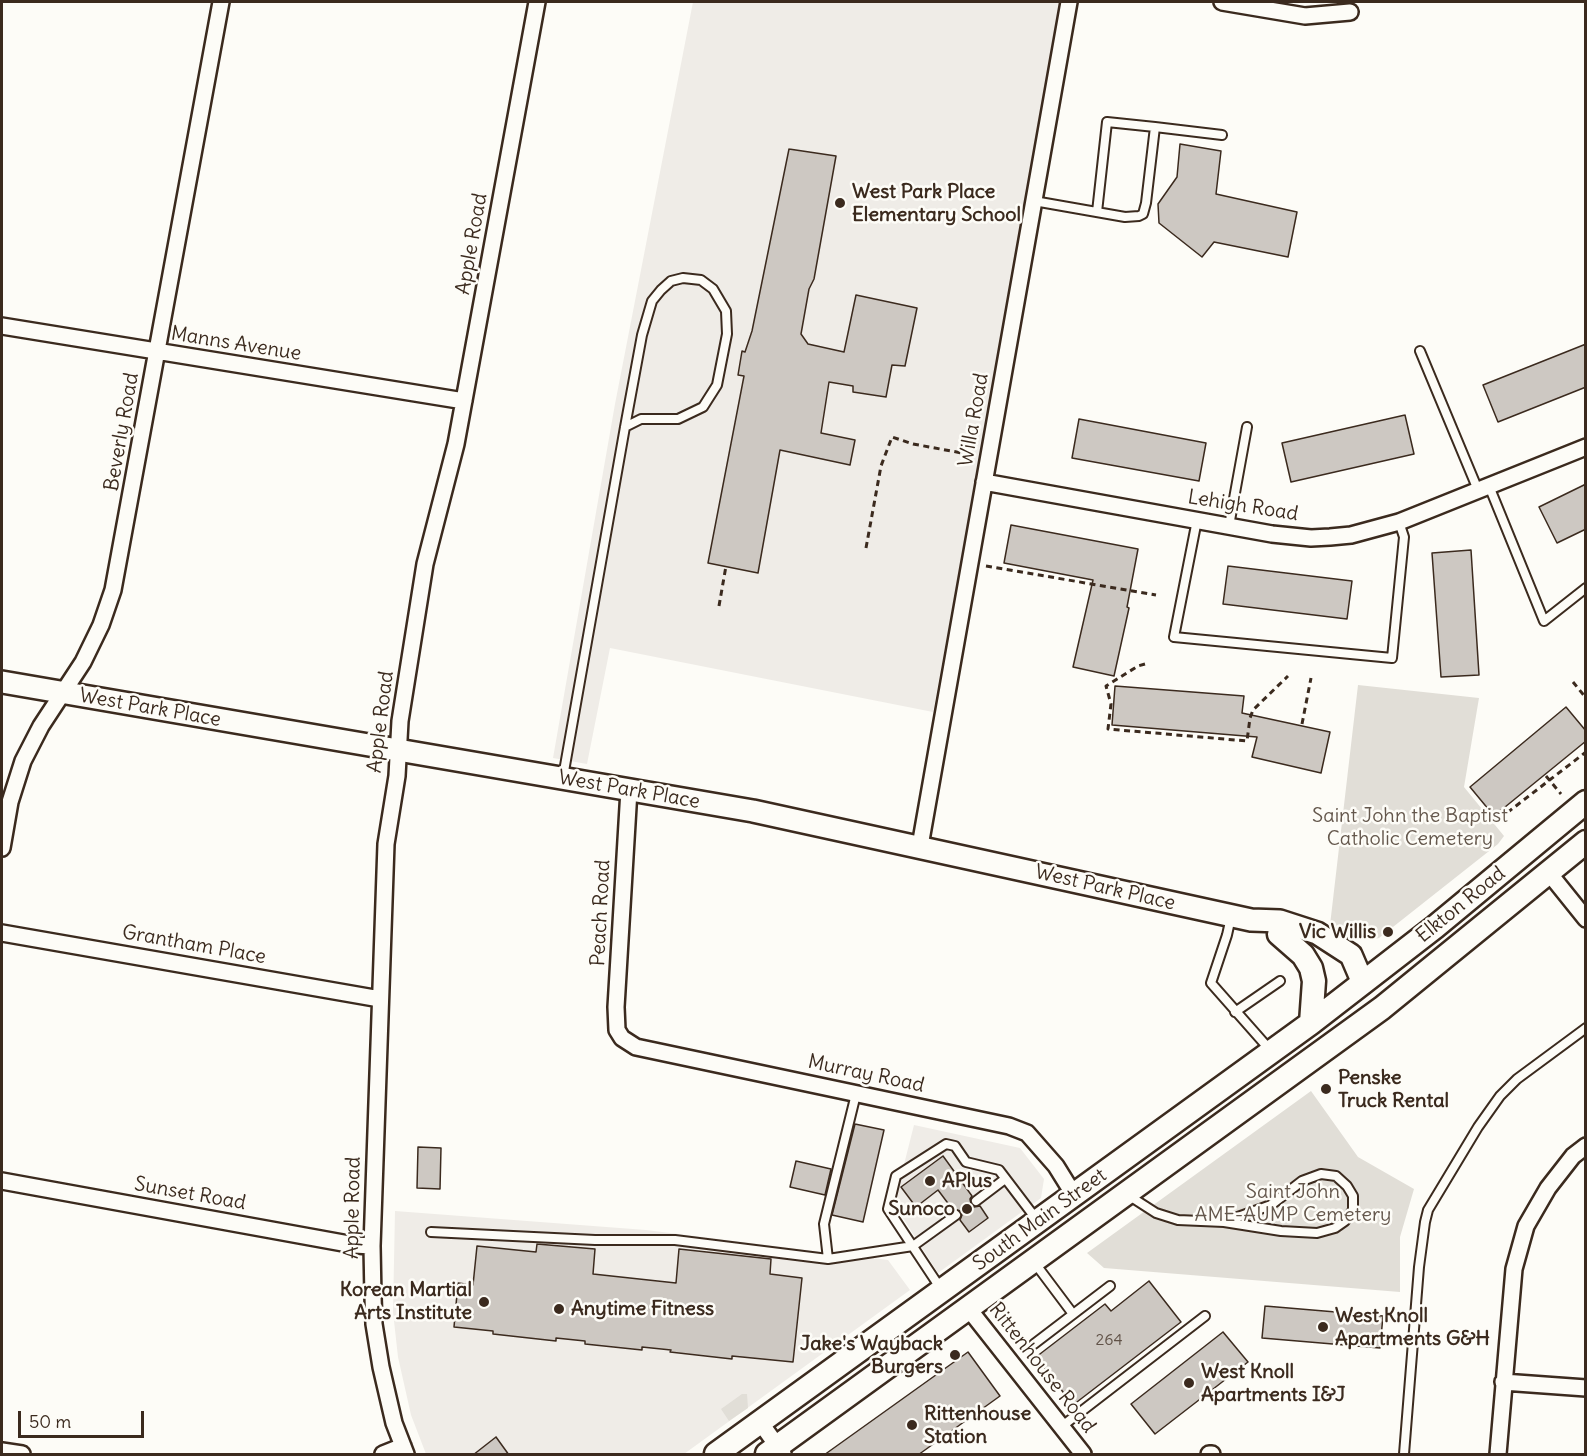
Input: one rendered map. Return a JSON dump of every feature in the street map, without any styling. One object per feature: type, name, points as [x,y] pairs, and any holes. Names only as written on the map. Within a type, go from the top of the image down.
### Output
[{"type":"main road","name":"Elkton Road","points":[[1363,983],[1435,927],[1586,802]]},
{"type":"main road","name":"Elkton Road","points":[[1382,1008],[1586,842]]},
{"type":"main road","points":[[1279,934],[1303,955],[1311,968],[1314,981],[1311,1023]]},
{"type":"main road","name":"South Main Street","points":[[716,1455],[1363,983]]},
{"type":"main road","name":"South Main Street","points":[[776,1452],[969,1308],[1382,1008]]},
{"type":"main road","points":[[969,1308],[978,1265]]},
{"type":"main road","points":[[937,1332],[943,1290]]},
{"type":"street","name":"Beverly Road","points":[[2,848],[10,802],[23,761],[41,726],[64,693],[92,644],[113,590],[221,2]]},
{"type":"street","name":"Apple Road","points":[[405,1450],[387,1397],[376,1344],[374,1315],[372,1246],[386,844],[397,776],[400,721],[425,564],[449,475],[464,401],[537,2]]},
{"type":"street","name":"Willa Road","points":[[920,846],[1070,2]]},
{"type":"street","points":[[1222,2],[1305,16],[1350,12]]},
{"type":"street","name":"Manns Avenue","points":[[2,326],[157,353],[464,401]]},
{"type":"street","name":"Lehigh Road","points":[[984,482],[1272,534],[1311,538],[1351,535],[1399,522],[1586,447]]},
{"type":"street","name":"West Park Place","points":[[2,682],[753,811],[1241,918],[1280,921],[1317,933],[1351,955],[1363,983],[1382,1008]]},
{"type":"street","name":"Peach Road","points":[[622,1038],[617,1030],[616,1006],[629,790]]},
{"type":"street","points":[[1549,873],[1586,919]]},
{"type":"street","name":"West Park Place","points":[[1241,918],[1312,946],[1363,983]]},
{"type":"street","name":"Grantham Place","points":[[2,933],[380,999]]},
{"type":"street","name":"Murray Road","points":[[622,1038],[636,1047],[1009,1126],[1027,1133],[1056,1166],[1074,1196]]},
{"type":"street","points":[[1498,1455],[1514,1269],[1526,1226],[1548,1188],[1573,1156],[1586,1146]]},
{"type":"street","name":"Sunset Road","points":[[2,1181],[354,1245],[372,1246]]},
{"type":"street","name":"Rittenhouse Road","points":[[969,1308],[1083,1455]]},
{"type":"street","points":[[1503,1382],[1586,1388]]},
{"type":"street","points":[[760,1422],[776,1452]]},
{"type":"street","points":[[383,1455],[405,1450]]},
{"type":"street","points":[[2,1451],[22,1455]]},
{"type":"lane","points":[[1097,212],[1107,122],[1222,135]]},
{"type":"lane","points":[[1034,201],[1125,217],[1143,214],[1155,127]]},
{"type":"lane","points":[[563,779],[625,427],[642,335],[652,301],[661,290],[671,281],[683,278],[700,280],[713,289],[726,311],[727,334],[717,385],[703,407],[678,419],[641,419],[625,427]]},
{"type":"lane","points":[[1420,351],[1544,621],[1586,588]]},
{"type":"lane","points":[[1229,526],[1246,427]]},
{"type":"lane","points":[[1197,520],[1174,638],[1392,658],[1404,537],[1399,522]]},
{"type":"lane","points":[[1241,918],[1227,935],[1211,983],[1272,1051]]},
{"type":"lane","points":[[1235,1012],[1280,981]]},
{"type":"lane","points":[[1404,1455],[1419,1267],[1428,1210],[1478,1127],[1500,1096],[1517,1079],[1586,1028]]},
{"type":"lane","points":[[828,1259],[824,1224],[856,1094]]},
{"type":"lane","points":[[943,1290],[888,1209],[896,1176],[946,1144],[955,1146],[966,1162],[999,1170],[1038,1221]]},
{"type":"lane","points":[[1127,1194],[1156,1213],[1178,1220],[1224,1222],[1281,1232],[1317,1233],[1335,1228],[1345,1221],[1353,1210],[1353,1196],[1347,1185],[1336,1176],[1321,1174],[1302,1180],[1271,1205],[1224,1222]]},
{"type":"lane","points":[[976,1201],[1005,1179]]},
{"type":"lane","points":[[431,1232],[595,1240],[675,1240],[828,1259],[913,1246],[956,1215]]},
{"type":"lane","points":[[1034,1262],[1073,1314]]},
{"type":"lane","points":[[1034,1344],[1110,1286]]},
{"type":"lane","points":[[1061,1426],[1205,1316]]},
{"type":"path","points":[[866,548],[881,466],[892,437],[913,444],[974,455]]},
{"type":"path","points":[[719,606],[726,566]]},
{"type":"path","points":[[986,566],[1156,596]]},
{"type":"path","points":[[1146,664],[1138,666],[1106,686],[1111,704],[1108,729],[1247,741],[1253,710],[1288,676]]},
{"type":"path","points":[[1302,724],[1311,678]]},
{"type":"path","points":[[1573,682],[1586,698]]},
{"type":"path","points":[[1499,819],[1586,752]]},
{"type":"path","points":[[1546,776],[1562,794]]},
{"type":"shaded area","name":"West Park Place Elementary School","points":[[693,2],[1064,2],[933,712],[610,648],[587,764],[553,758],[615,404]]},
{"type":"shaded area","points":[[914,1125],[1020,1148],[1044,1179],[1041,1198],[938,1273],[894,1204]]},
{"type":"shaded area","points":[[395,1211],[646,1230],[888,1260],[910,1290],[684,1454],[426,1454],[411,1415],[398,1357],[393,1312]]},
{"type":"green space","name":"Saint John the Baptist Catholic Cemetery","points":[[1358,685],[1479,698],[1464,787],[1504,836],[1498,844],[1379,938],[1371,940],[1347,939],[1330,925]]},
{"type":"green space","name":"Saint John AME-AUMP Cemetery","points":[[1311,1091],[1358,1157],[1414,1189],[1400,1237],[1400,1292],[1104,1268],[1087,1253]]},
{"type":"green space","points":[[742,1394],[747,1394],[748,1408],[729,1421],[721,1409]]},
{"type":"building","points":[[1180,144],[1221,151],[1216,194],[1297,212],[1288,257],[1214,242],[1202,257],[1159,223],[1158,204],[1177,177]]},
{"type":"building","name":"West Park Place Elementary School","points":[[789,149],[836,156],[814,279],[809,289],[801,334],[808,344],[844,352],[856,295],[917,308],[905,366],[892,365],[886,397],[853,392],[853,386],[829,382],[821,433],[855,440],[850,465],[780,450],[758,573],[708,563],[744,376],[738,375],[742,351],[745,352],[752,331]]},
{"type":"building","points":[[1586,344],[1586,387],[1498,422],[1483,385]]},
{"type":"building","points":[[1405,415],[1414,454],[1291,482],[1282,443]]},
{"type":"building","points":[[1079,419],[1206,443],[1199,481],[1072,458]]},
{"type":"building","points":[[1586,484],[1586,529],[1557,543],[1539,507]]},
{"type":"building","points":[[1011,525],[1138,549],[1127,607],[1129,608],[1114,676],[1073,667],[1093,580],[1004,563]]},
{"type":"building","points":[[1471,550],[1479,675],[1441,677],[1432,553]]},
{"type":"building","points":[[1228,566],[1352,581],[1347,619],[1223,604]]},
{"type":"building","points":[[1115,686],[1244,696],[1242,713],[1330,732],[1321,773],[1252,757],[1257,737],[1112,725]]},
{"type":"building","points":[[1566,707],[1586,731],[1586,741],[1494,816],[1470,787]]},
{"type":"building","points":[[855,1124],[884,1130],[863,1222],[832,1215]]},
{"type":"building","points":[[418,1147],[441,1148],[440,1189],[417,1188]]},
{"type":"building","points":[[943,1156],[972,1196],[971,1204],[974,1207],[980,1206],[988,1218],[969,1232],[960,1220],[962,1215],[960,1211],[953,1210],[938,1190],[916,1207],[901,1187]]},
{"type":"building","points":[[796,1161],[831,1169],[825,1195],[790,1187]]},
{"type":"building","points":[[537,1244],[595,1249],[593,1274],[676,1283],[679,1249],[771,1259],[770,1274],[802,1278],[793,1362],[732,1356],[732,1359],[642,1347],[642,1350],[585,1344],[585,1341],[556,1338],[556,1341],[493,1334],[493,1331],[454,1327],[458,1283],[473,1285],[477,1246],[536,1252]]},
{"type":"building","points":[[1149,1281],[1181,1322],[1073,1405],[1036,1357],[1105,1304],[1111,1311]]},
{"type":"building","name":"West Knoll Apartments G&H","points":[[1265,1306],[1383,1316],[1380,1348],[1262,1338]]},
{"type":"building","name":"West Knoll Apartments I&J","points":[[1223,1332],[1248,1362],[1155,1434],[1131,1404]]},
{"type":"building","name":"Rittenhouse Station","points":[[968,1352],[1000,1396],[918,1455],[824,1455]]},
{"type":"building","points":[[496,1437],[509,1455],[473,1455]]},
{"type":"place","name":"West Park Place Elementary School","points":[[840,203]]},
{"type":"place","name":"Vic Willis","points":[[1388,932]]},
{"type":"place","name":"Penske Truck Rental","points":[[1326,1089]]},
{"type":"place","name":"APlus","points":[[930,1181]]},
{"type":"place","name":"Sunoco","points":[[967,1209]]},
{"type":"place","name":"Korean Martial Arts Institute","points":[[484,1302]]},
{"type":"place","name":"Anytime Fitness","points":[[559,1309]]},
{"type":"place","name":"West Knoll Apartments G&H","points":[[1323,1327]]},
{"type":"place","name":"Jake's Wayback Burgers","points":[[955,1355]]},
{"type":"place","name":"West Knoll Apartments I&J","points":[[1189,1383]]},
{"type":"place","name":"Rittenhouse Station","points":[[912,1425]]}]
